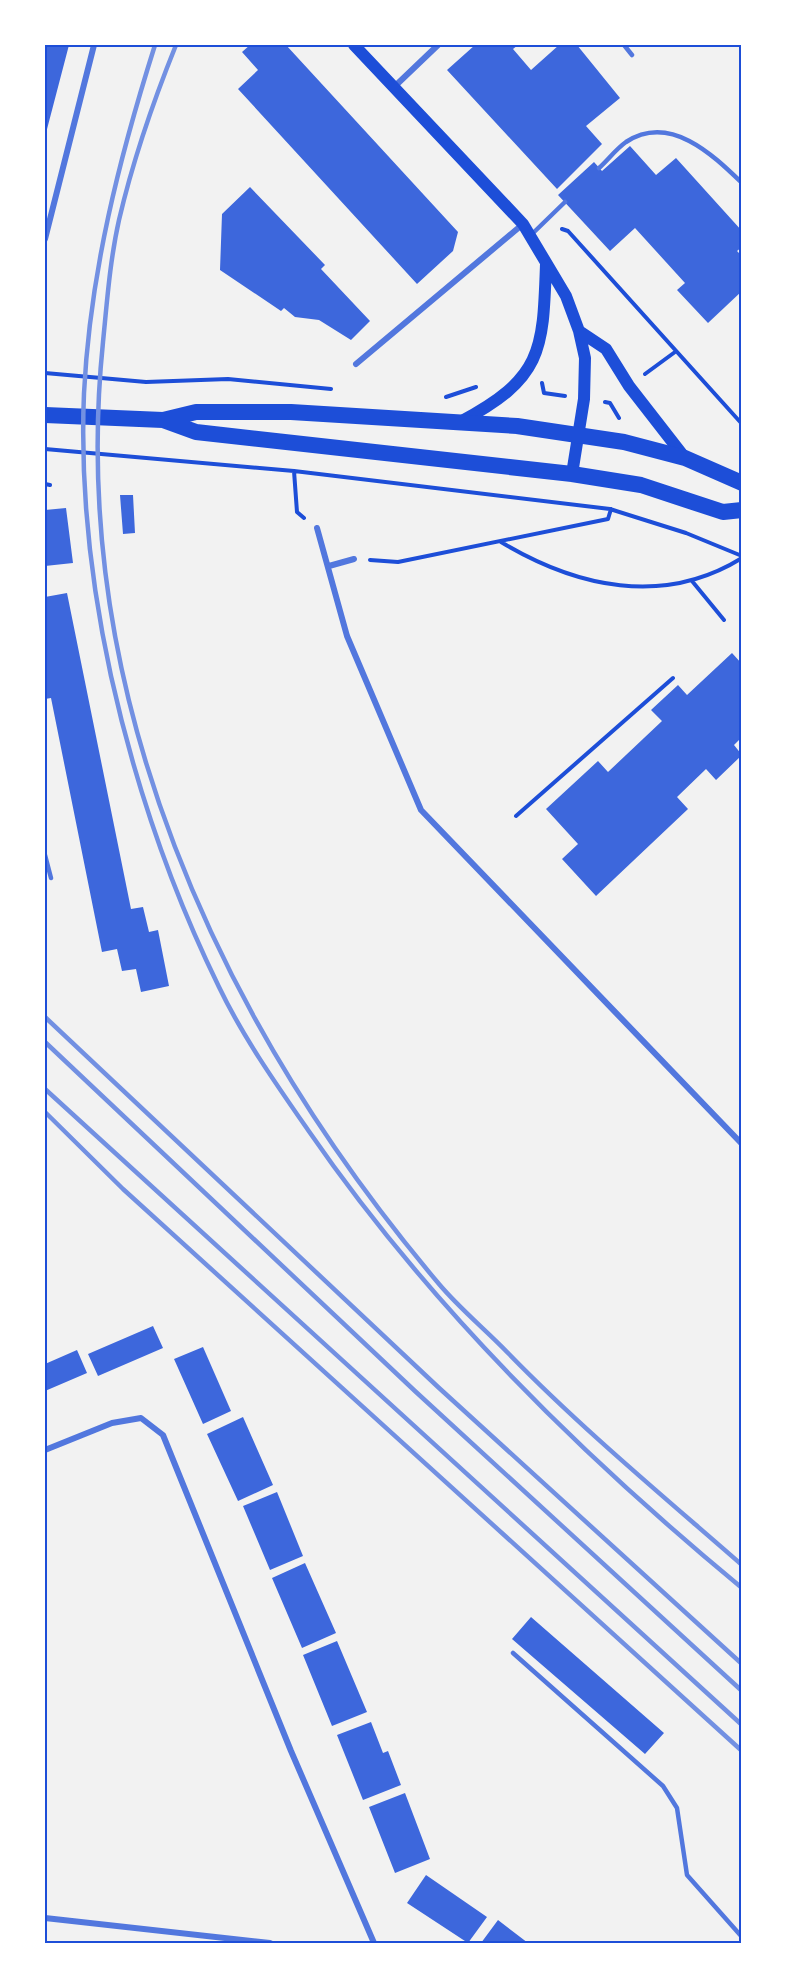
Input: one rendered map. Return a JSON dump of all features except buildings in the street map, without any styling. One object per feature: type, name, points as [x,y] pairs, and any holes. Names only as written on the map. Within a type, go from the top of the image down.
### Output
[{"type":"highway","points":[[45,415],[163,420],[196,412],[291,412],[460,422],[624,442],[685,458],[742,483]]},
{"type":"highway","points":[[163,420],[196,432],[572,474],[641,485],[723,512],[742,510]]},
{"type":"main road","points":[[354,45],[392,88],[523,224],[566,296],[579,331],[585,358],[584,399],[572,474]]},
{"type":"main road","points":[[460,422],[479,412],[517,383],[534,359],[540,344],[544,317],[546,263]]},
{"type":"main road","points":[[579,331],[606,349],[629,386],[685,458]]},
{"type":"street","points":[[45,239],[94,45]]},
{"type":"street","points":[[392,88],[438,45]]},
{"type":"street","points":[[356,364],[523,224]]},
{"type":"street","points":[[317,528],[347,636],[421,810],[742,1144]]},
{"type":"street","points":[[329,566],[354,559]]},
{"type":"street","points":[[45,1450],[112,1423],[141,1418],[163,1435],[291,1751],[374,1943]]},
{"type":"street","points":[[45,1918],[270,1943]]},
{"type":"lane","points":[[624,45],[632,54]]},
{"type":"lane","points":[[599,168],[626,142],[641,136],[674,135],[706,149],[742,183]]},
{"type":"lane","points":[[529,237],[565,202]]},
{"type":"lane","points":[[45,855],[51,878]]},
{"type":"lane","points":[[513,1653],[663,1786],[677,1808],[687,1875],[742,1937]]},
{"type":"path","points":[[542,225],[568,231],[742,424]]},
{"type":"path","points":[[639,378],[675,352]]},
{"type":"path","points":[[540,372],[544,393],[557,395]]},
{"type":"path","points":[[45,373],[146,382],[228,379],[340,390]]},
{"type":"path","points":[[445,398],[482,385]]},
{"type":"path","points":[[45,449],[294,471],[610,509],[686,533],[742,557]]},
{"type":"path","points":[[294,471],[297,512],[317,528]]},
{"type":"path","points":[[354,559],[399,562],[608,519],[612,504]]},
{"type":"path","points":[[500,541],[544,566],[598,584],[642,588],[692,581],[724,569],[742,557]]},
{"type":"path","points":[[692,581],[724,620]]},
{"type":"path","points":[[516,816],[673,678]]},
{"type":"railway","points":[[155,45],[108,217],[87,348],[83,429],[88,536],[104,641],[131,756],[170,873],[201,949],[228,1006],[272,1078],[354,1194],[455,1316],[509,1374],[623,1484],[742,1588]]},
{"type":"railway","points":[[176,45],[137,153],[116,235],[103,342],[98,472],[109,600],[135,725],[175,846],[226,963],[288,1076],[360,1183],[439,1284],[564,1408],[742,1565]]},
{"type":"railway","points":[[45,1017],[438,1387],[742,1664]]},
{"type":"railway","points":[[45,1042],[416,1392],[742,1691]]},
{"type":"railway","points":[[45,1089],[742,1725]]},
{"type":"railway","points":[[45,1112],[123,1189],[742,1751]]}]
